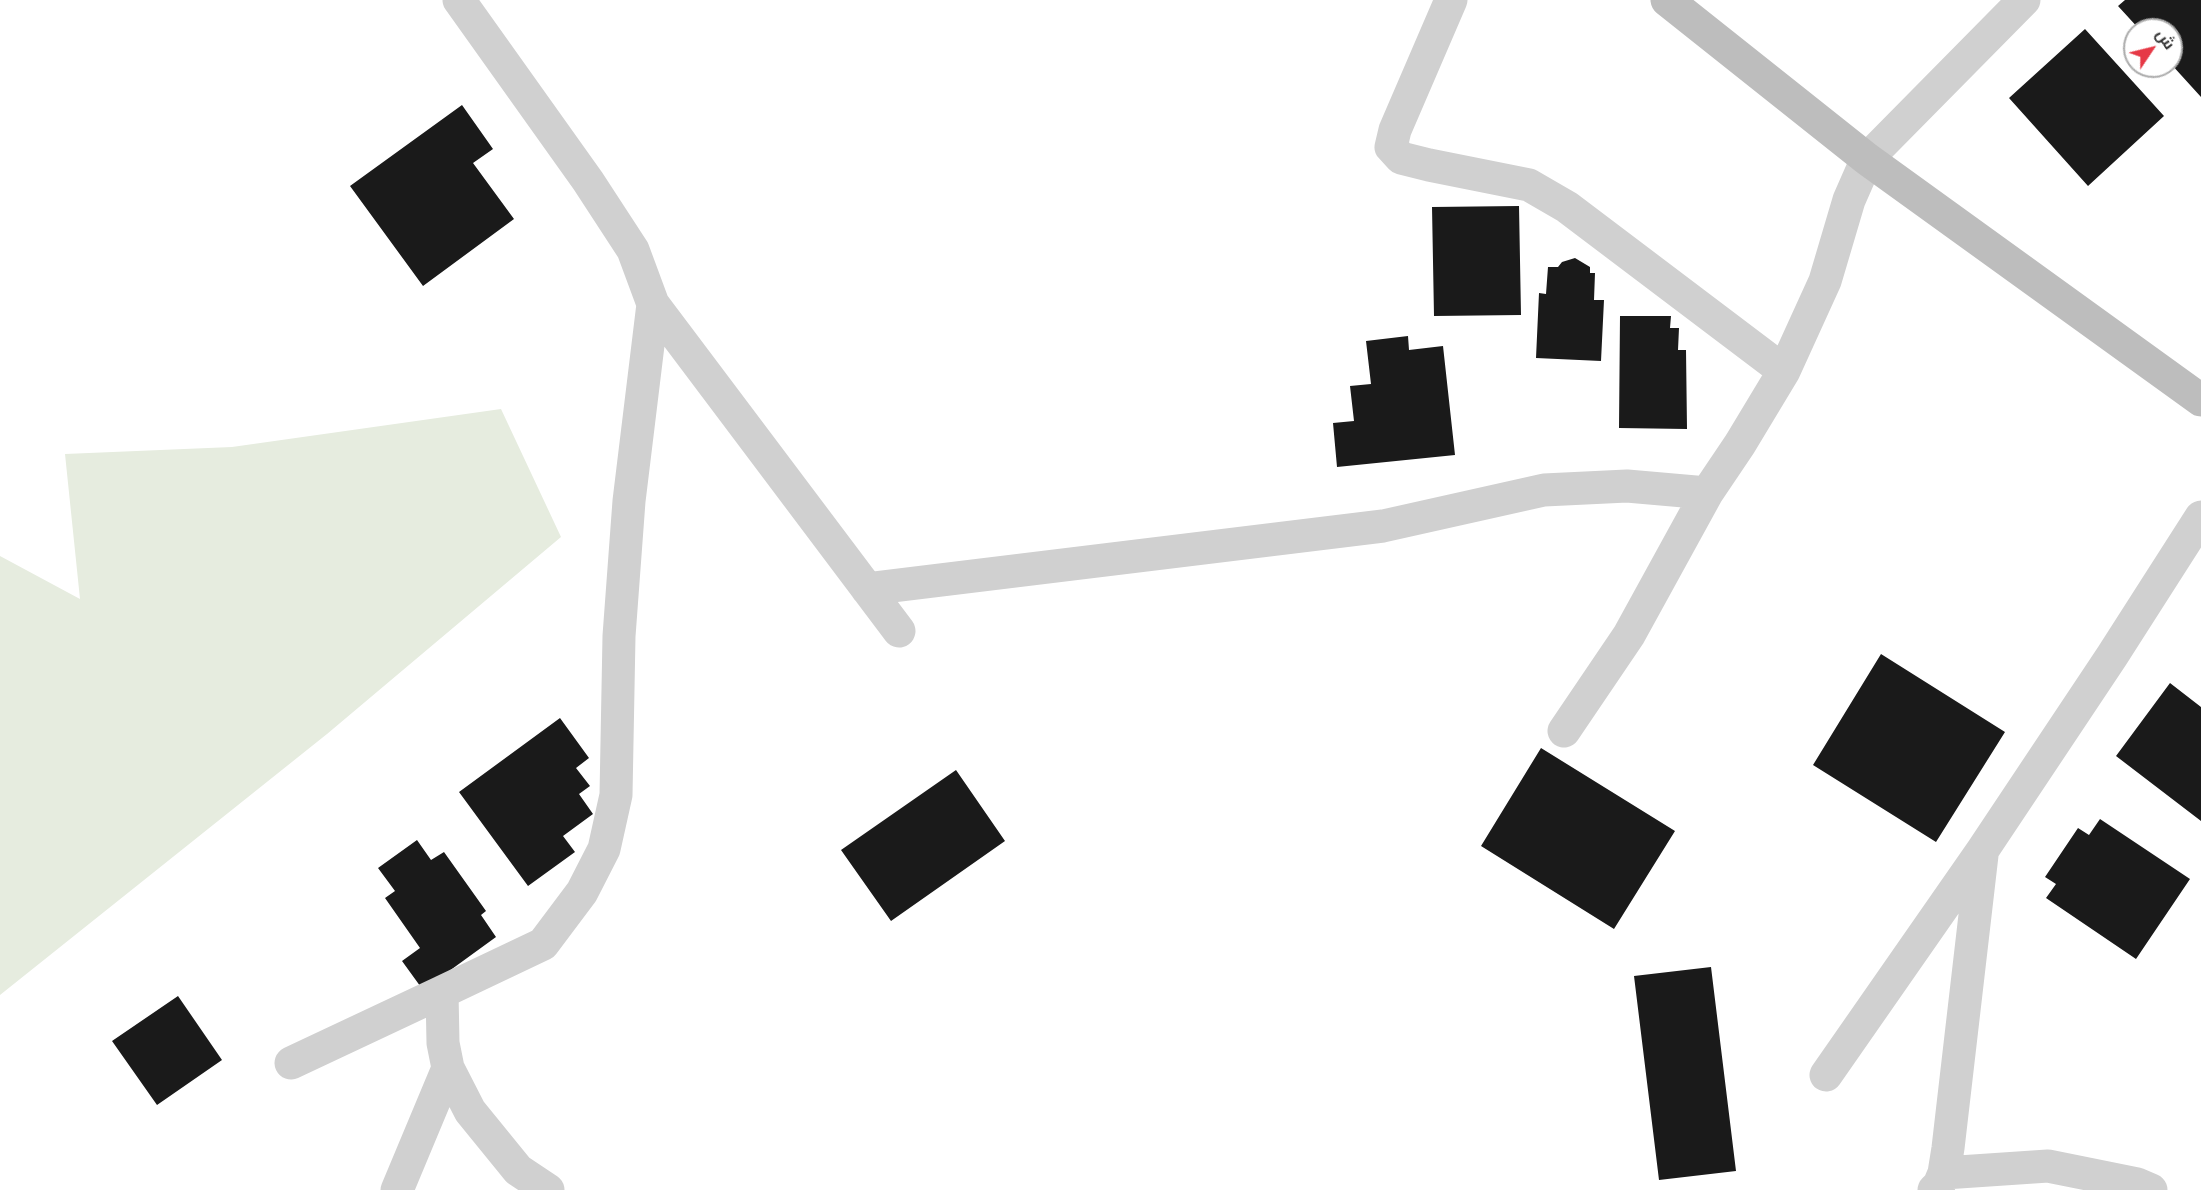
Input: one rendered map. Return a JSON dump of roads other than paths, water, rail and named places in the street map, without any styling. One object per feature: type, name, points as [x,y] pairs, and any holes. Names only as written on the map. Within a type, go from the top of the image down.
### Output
[{"type":"street","points":[[459,0],[588,181],[633,250],[653,304],[899,631]]},
{"type":"street","points":[[1451,0],[1395,130],[1391,147],[1401,158],[1529,185],[1567,207],[1784,371]]},
{"type":"street","points":[[1667,0],[1867,159],[2201,400]]},
{"type":"street","points":[[1564,731],[1629,635],[1707,493],[1784,371],[1825,281],[1849,201],[1867,159],[2024,0]]},
{"type":"street","points":[[291,1063],[543,944],[582,892],[604,849],[616,795],[619,636],[628,512],[643,372],[653,304]]},
{"type":"street","points":[[867,589],[1383,526],[1544,490],[1627,486],[1707,493]]},
{"type":"street","points":[[1826,1075],[1982,850],[2112,656],[2201,517]]},
{"type":"street","points":[[1982,850],[1939,1181],[2048,1166],[2137,1184],[2151,1190]]},
{"type":"street","points":[[442,992],[444,1043],[448,1068],[470,1111],[518,1170],[548,1190]]},
{"type":"street","points":[[396,1190],[448,1068]]}]
